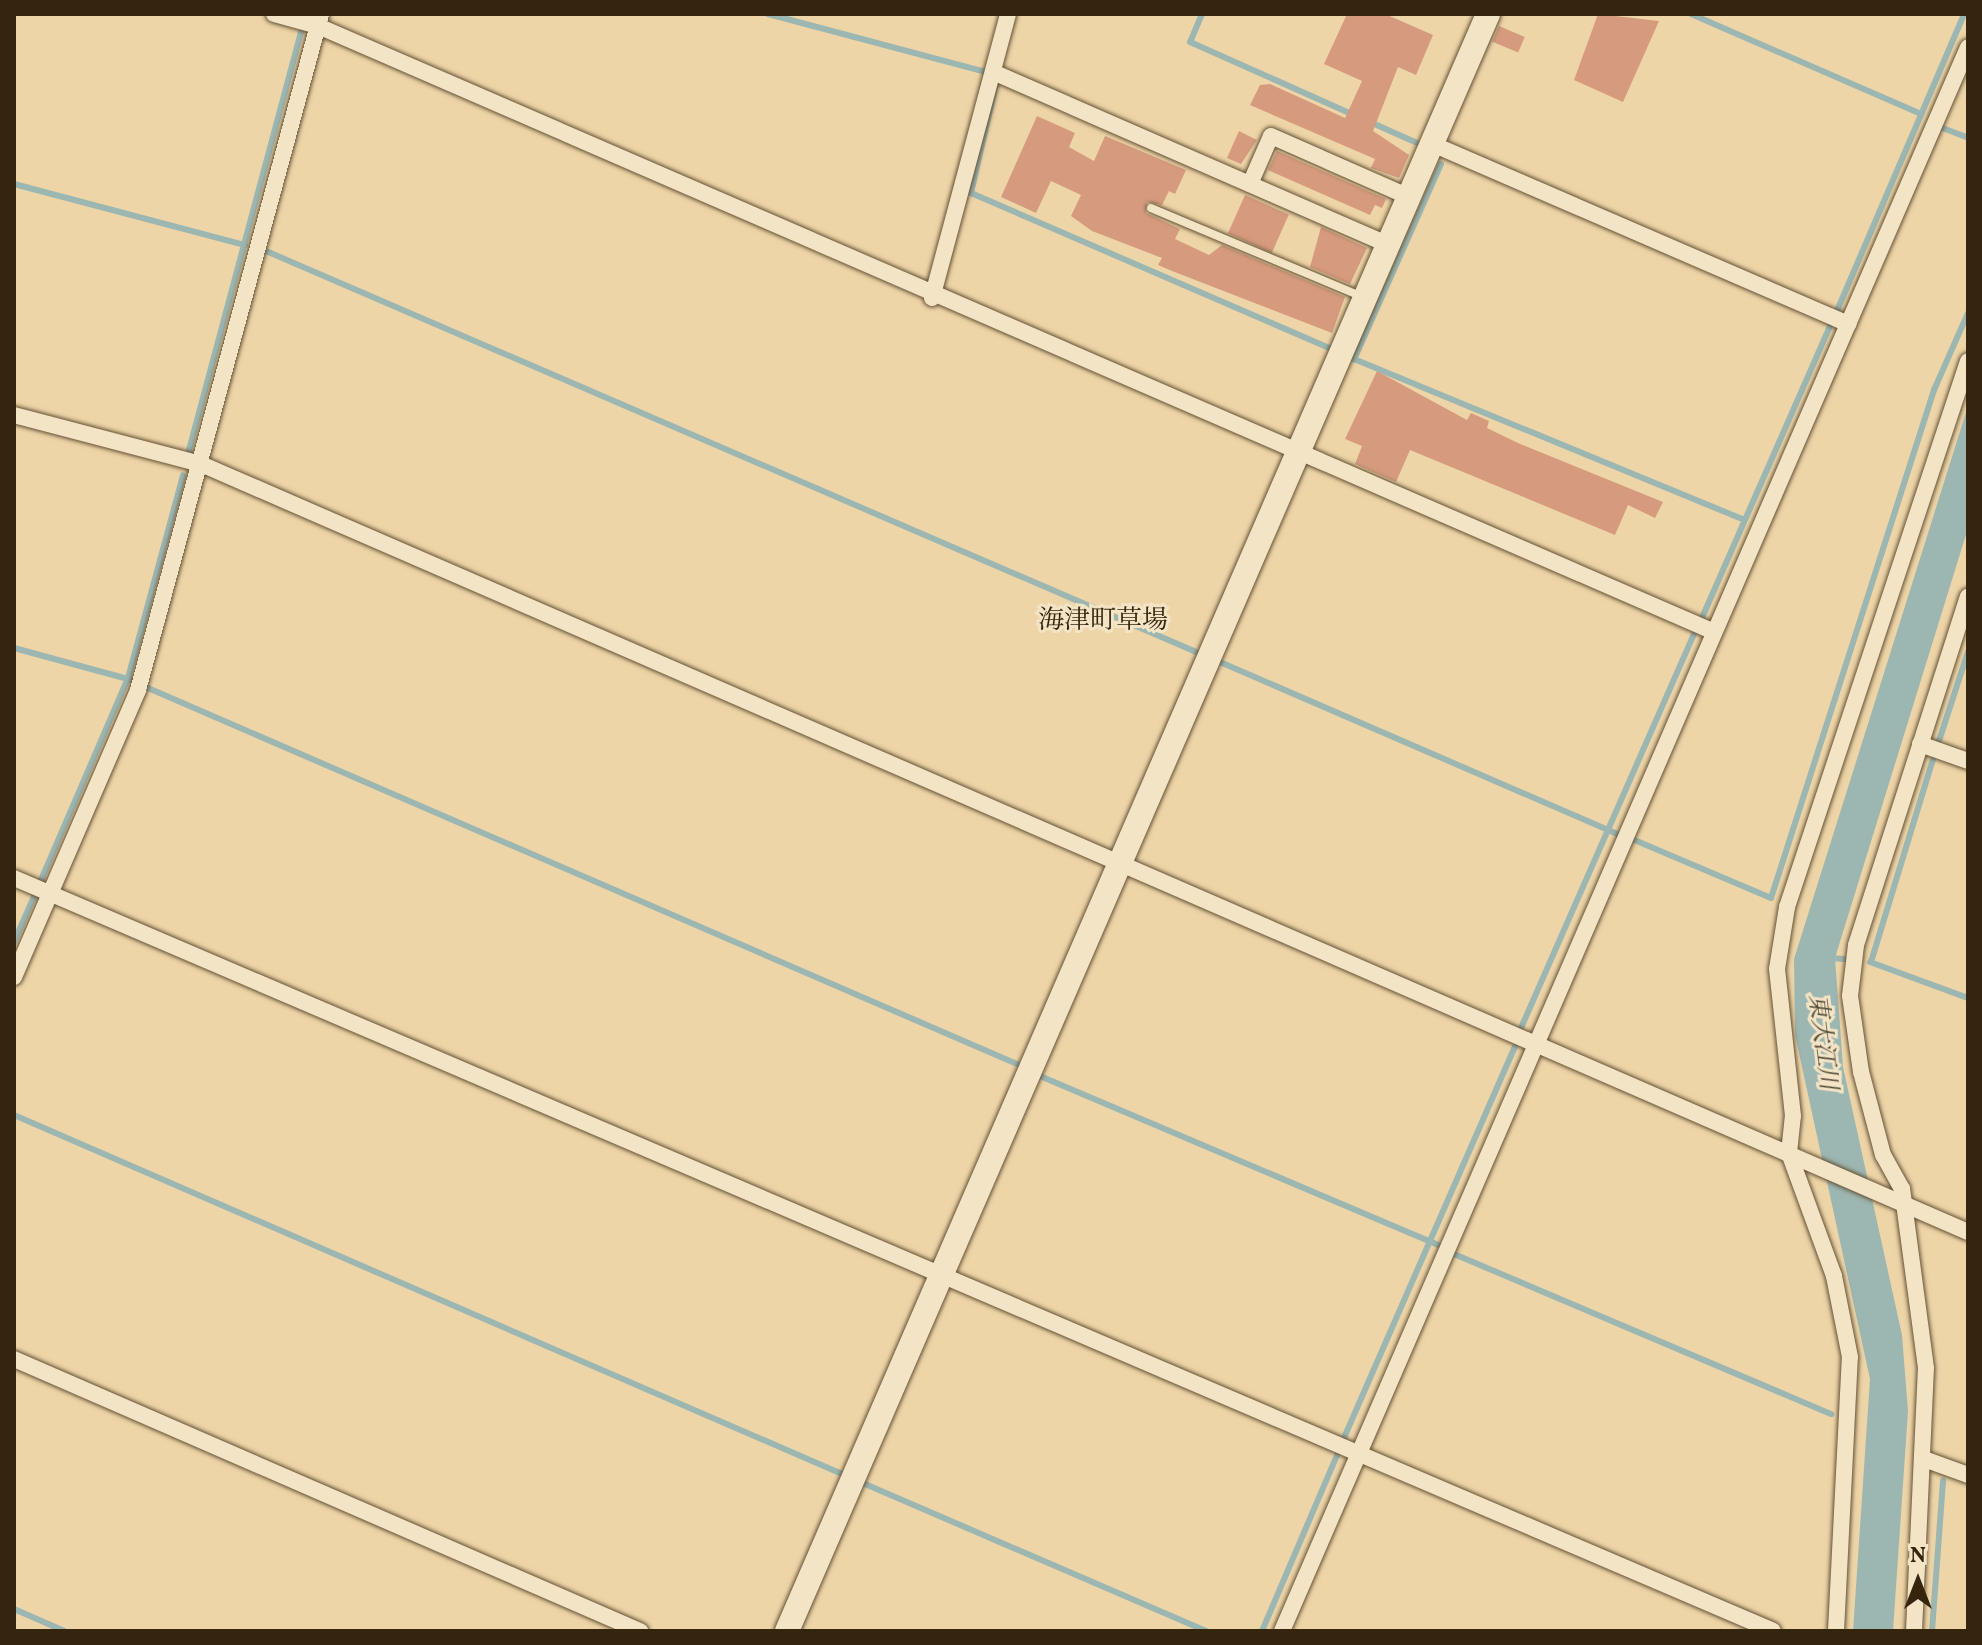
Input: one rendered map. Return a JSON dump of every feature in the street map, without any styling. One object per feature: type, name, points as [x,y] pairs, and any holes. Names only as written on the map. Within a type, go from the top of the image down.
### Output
[{"type":"street","points":[[274,14],[320,20],[932,298],[1712,631]]},
{"type":"street","points":[[932,298],[1008,14]]},
{"type":"street","points":[[787,1631],[1488,14]]},
{"type":"street","points":[[14,977],[138,690],[320,20]]},
{"type":"street","points":[[1282,1631],[1712,631],[1968,47]]},
{"type":"street","points":[[993,72],[1387,244]]},
{"type":"street","points":[[1250,184],[1271,136],[1407,196]]},
{"type":"street","points":[[1430,143],[1849,324]]},
{"type":"street","points":[[1836,1631],[1850,1357],[1834,1276],[1796,1157],[1793,1116],[1777,1015],[1787,907],[1968,361]]},
{"type":"street","points":[[14,415],[201,464],[1122,862],[1796,1157],[1895,1204],[1968,1232]]},
{"type":"street","points":[[1914,1631],[1926,1368],[1895,1204],[1861,1072],[1850,996],[1856,945],[1968,597]]},
{"type":"street","points":[[1920,744],[1968,761]]},
{"type":"street","points":[[14,878],[52,890],[1773,1631]]},
{"type":"street","points":[[14,1359],[640,1631]]},
{"type":"street","points":[[1924,1459],[1968,1475]]},
{"type":"lane","points":[[1151,208],[1364,298]]},
{"type":"water","name":"東大江川","points":[[1968,406],[1968,528],[1835,958],[1843,1067],[1902,1335],[1908,1411],[1893,1631],[1853,1631],[1870,1379],[1795,1035],[1794,959]]},
{"type":"building","points":[[1347,14],[1385,14],[1433,35],[1416,75],[1398,67],[1373,131],[1409,155],[1399,178],[1371,168],[1375,159],[1250,105],[1260,85],[1270,84],[1345,118],[1362,81],[1324,64]]},
{"type":"building","points":[[1598,14],[1659,21],[1623,102],[1574,80]]},
{"type":"building","points":[[1499,26],[1525,37],[1518,53],[1492,42]]},
{"type":"building","points":[[1037,116],[1075,133],[1069,147],[1094,161],[1105,136],[1186,170],[1175,194],[1169,191],[1162,205],[1147,202],[1146,213],[1180,229],[1175,239],[1209,255],[1222,245],[1345,297],[1332,333],[1172,271],[1158,265],[1162,258],[1092,231],[1071,216],[1081,195],[1051,181],[1036,213],[1001,197]]},
{"type":"building","points":[[1239,131],[1257,140],[1241,164],[1227,158]]},
{"type":"building","points":[[1277,151],[1386,199],[1382,208],[1375,205],[1370,215],[1268,170]]},
{"type":"building","points":[[1245,195],[1289,215],[1272,253],[1228,233]]},
{"type":"building","points":[[1321,227],[1367,248],[1350,284],[1310,267]]},
{"type":"building","points":[[1377,371],[1467,420],[1471,413],[1489,421],[1487,428],[1518,443],[1663,502],[1655,518],[1628,505],[1615,535],[1410,450],[1396,482],[1355,464],[1362,446],[1345,439]]},
{"type":"waterway","points":[[768,14],[986,72]]},
{"type":"waterway","points":[[1202,14],[1190,42],[1352,114]]},
{"type":"waterway","points":[[1691,14],[1921,114]]},
{"type":"waterway","points":[[1836,313],[1964,14]]},
{"type":"waterway","points":[[189,450],[301,32]]},
{"type":"waterway","points":[[996,84],[971,193],[1330,348]]},
{"type":"waterway","points":[[1370,122],[1417,143]]},
{"type":"waterway","points":[[1940,127],[1968,138]]},
{"type":"waterway","points":[[1441,164],[1354,359],[1744,520]]},
{"type":"waterway","points":[[14,184],[245,245]]},
{"type":"waterway","points":[[266,251],[1196,652]]},
{"type":"waterway","points":[[1632,839],[1771,898],[1934,390],[1968,313]]},
{"type":"waterway","points":[[1701,620],[1830,326]]},
{"type":"waterway","points":[[41,880],[128,678],[183,475]]},
{"type":"waterway","points":[[1521,1028],[1694,633]]},
{"type":"waterway","points":[[14,648],[132,680]]},
{"type":"waterway","points":[[1939,741],[1968,652]]},
{"type":"waterway","points":[[1220,662],[1617,834]]},
{"type":"waterway","points":[[148,688],[1017,1064]]},
{"type":"waterway","points":[[1871,962],[1933,759]]},
{"type":"waterway","points":[[14,942],[35,894]]},
{"type":"waterway","points":[[1828,958],[1844,959]]},
{"type":"waterway","points":[[1870,962],[1968,998]]},
{"type":"waterway","points":[[1343,1440],[1515,1046]]},
{"type":"waterway","points":[[1040,1076],[1438,1245]]},
{"type":"waterway","points":[[14,1115],[842,1474]]},
{"type":"waterway","points":[[1454,1254],[1831,1414]]},
{"type":"waterway","points":[[1262,1631],[1338,1453]]},
{"type":"waterway","points":[[1932,1631],[1943,1480]]},
{"type":"waterway","points":[[865,1484],[1207,1631]]},
{"type":"waterway","points":[[14,1609],[64,1631]]},
{"type":"district","name":"海津町草場","points":[[1103,622]]}]
